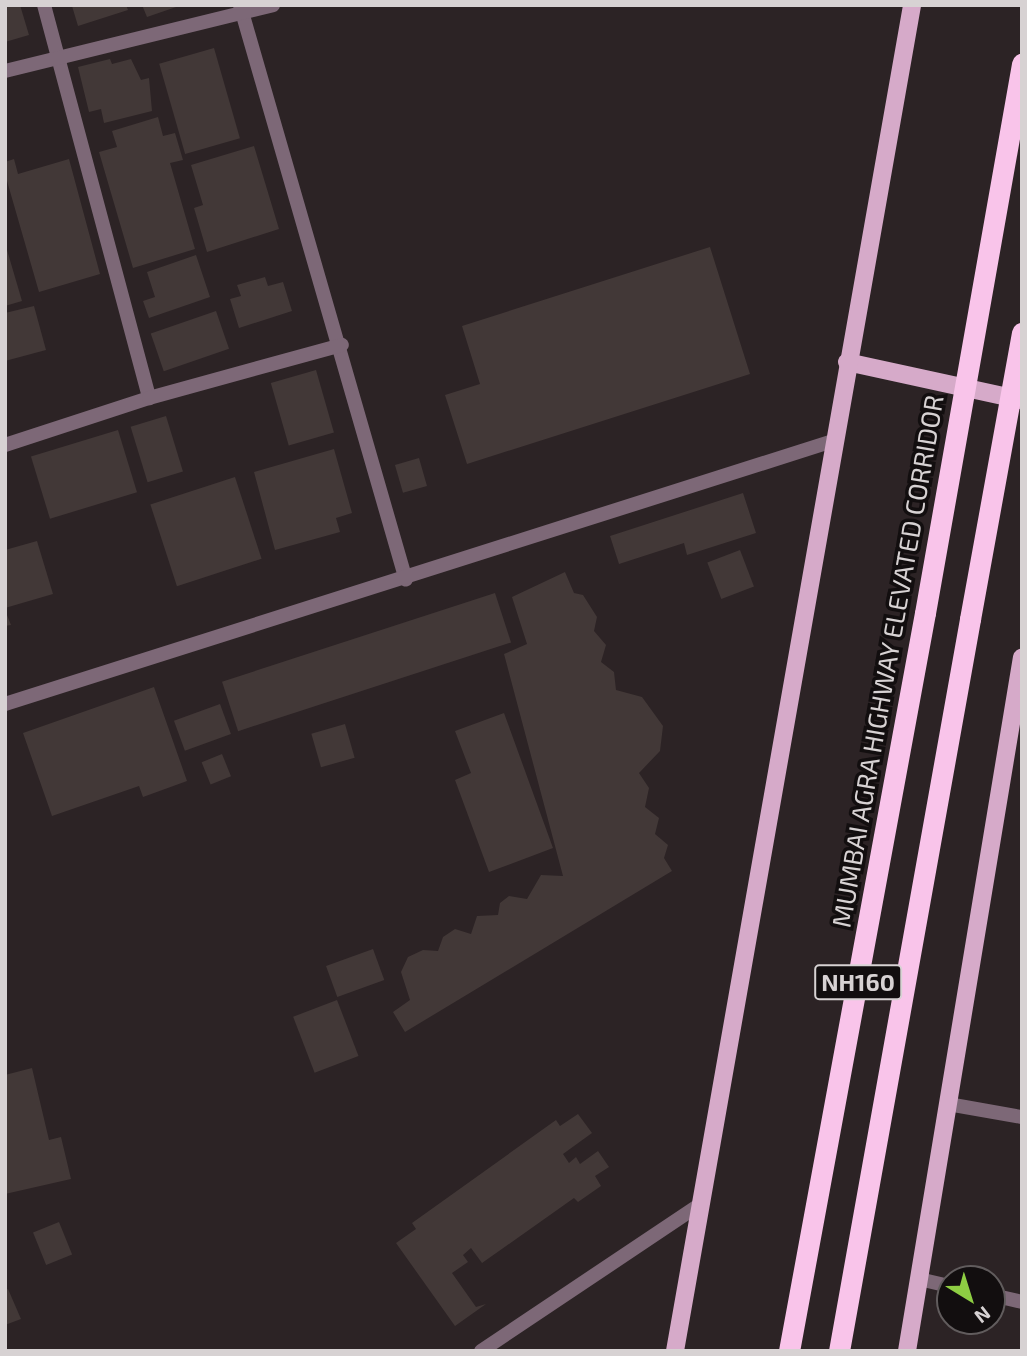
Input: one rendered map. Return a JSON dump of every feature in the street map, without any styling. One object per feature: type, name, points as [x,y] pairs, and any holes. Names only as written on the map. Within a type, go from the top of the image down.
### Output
[{"type":"highway","name":"MUMBAI AGRA HIGHWAY ELEVATED CORRIDOR","points":[[789,1351],[925,613],[1022,64]]},
{"type":"highway","name":"NH160","points":[[839,1351],[1022,333]]},
{"type":"main road","points":[[675,1351],[833,441],[912,5]]},
{"type":"main road","points":[[847,362],[1022,400]]},
{"type":"main road","points":[[907,1351],[1017,714],[1022,657]]},
{"type":"street","points":[[44,5],[149,398]]},
{"type":"street","points":[[5,71],[241,9],[273,5]]},
{"type":"street","points":[[241,9],[342,345],[406,580]]},
{"type":"street","points":[[5,445],[149,398],[342,345]]},
{"type":"street","points":[[5,704],[406,580],[833,441]]},
{"type":"street","points":[[948,1104],[1022,1117]]},
{"type":"street","points":[[481,1351],[699,1205]]},
{"type":"street","points":[[919,1279],[936,1283]]},
{"type":"building","points":[[5,5],[20,5],[29,35],[5,42]]},
{"type":"building","points":[[64,5],[126,5],[128,10],[78,26],[72,6]]},
{"type":"building","points":[[142,5],[179,5],[179,6],[147,17]]},
{"type":"building","points":[[214,48],[240,138],[185,154],[159,64]]},
{"type":"building","points":[[110,59],[112,64],[131,59],[141,80],[149,78],[152,111],[104,123],[101,109],[89,112],[78,67]]},
{"type":"building","points":[[158,117],[163,136],[175,133],[183,160],[170,163],[195,249],[133,268],[99,152],[117,147],[112,131]]},
{"type":"building","points":[[254,146],[279,229],[207,252],[194,208],[203,205],[191,165]]},
{"type":"building","points":[[14,159],[18,174],[69,159],[100,274],[39,292],[5,174],[5,162]]},
{"type":"building","points":[[5,243],[22,301],[5,306]]},
{"type":"building","points":[[710,247],[750,374],[467,464],[445,395],[480,384],[462,326]]},
{"type":"building","points":[[196,255],[210,297],[149,318],[143,301],[155,297],[147,272]]},
{"type":"building","points":[[265,277],[268,286],[283,282],[292,311],[239,328],[230,299],[241,296],[237,285]]},
{"type":"building","points":[[34,306],[46,350],[5,361],[5,313]]},
{"type":"building","points":[[216,311],[229,349],[164,371],[151,333]]},
{"type":"building","points":[[316,370],[334,432],[289,445],[271,383]]},
{"type":"building","points":[[166,416],[183,471],[148,482],[131,427]]},
{"type":"building","points":[[118,430],[137,492],[50,519],[31,457]]},
{"type":"building","points":[[334,449],[352,513],[336,518],[340,532],[275,550],[254,472]]},
{"type":"building","points":[[419,458],[427,486],[403,493],[395,465]]},
{"type":"building","points":[[235,477],[262,559],[177,586],[150,505]]},
{"type":"building","points":[[743,493],[756,533],[687,555],[684,543],[619,564],[610,536]]},
{"type":"building","points":[[37,541],[53,594],[5,608],[5,550]]},
{"type":"building","points":[[740,550],[754,586],[721,599],[707,563]]},
{"type":"building","points":[[565,572],[574,593],[583,595],[597,617],[594,631],[606,645],[601,662],[614,672],[616,690],[642,697],[663,726],[660,751],[639,773],[649,788],[645,807],[659,818],[655,834],[668,845],[664,858],[672,871],[405,1032],[393,1012],[410,1000],[401,972],[408,957],[423,950],[438,951],[443,937],[455,929],[471,934],[477,916],[498,915],[500,903],[509,896],[527,899],[541,875],[563,876],[504,654],[527,644],[512,597]]},
{"type":"building","points":[[495,593],[511,642],[238,731],[222,682]]},
{"type":"building","points":[[5,610],[11,625],[5,626]]},
{"type":"building","points":[[154,687],[187,781],[143,797],[139,786],[52,816],[23,733]]},
{"type":"building","points":[[220,704],[231,734],[185,751],[174,721]]},
{"type":"building","points":[[504,713],[553,848],[489,872],[455,780],[471,773],[455,731]]},
{"type":"building","points":[[345,724],[355,758],[321,767],[311,734]]},
{"type":"building","points":[[222,754],[231,776],[211,784],[202,762]]},
{"type":"building","points":[[373,949],[384,980],[337,997],[326,966]]},
{"type":"building","points":[[337,1000],[359,1056],[315,1073],[293,1017]]},
{"type":"building","points":[[32,1068],[49,1140],[61,1137],[71,1179],[5,1194],[5,1075]]},
{"type":"building","points":[[578,1114],[592,1133],[563,1154],[569,1163],[576,1157],[580,1164],[598,1151],[609,1167],[595,1176],[601,1186],[578,1202],[574,1198],[482,1263],[471,1248],[463,1255],[468,1262],[452,1273],[476,1307],[486,1304],[455,1326],[396,1243],[416,1229],[412,1223],[556,1120],[560,1126]]},
{"type":"building","points":[[59,1222],[72,1254],[46,1265],[33,1232]]},
{"type":"building","points":[[8,1289],[21,1319],[5,1325],[5,1291]]}]
